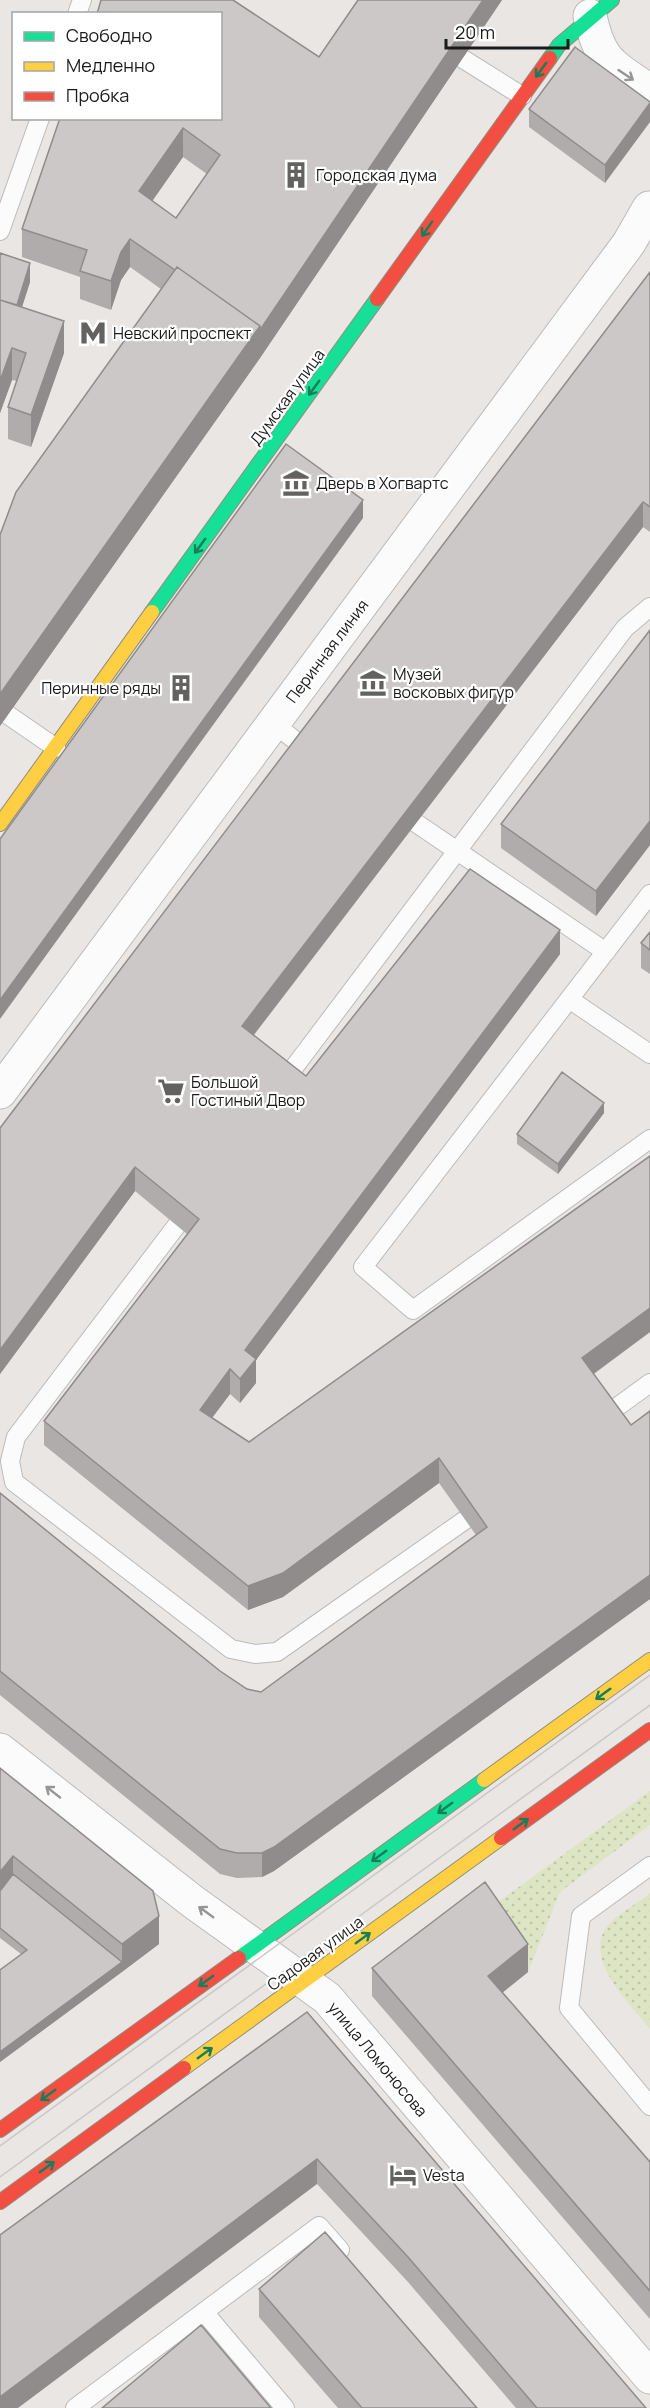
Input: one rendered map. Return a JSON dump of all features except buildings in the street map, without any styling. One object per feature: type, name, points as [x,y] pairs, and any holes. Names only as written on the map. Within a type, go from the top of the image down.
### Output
[{"type":"main road","name":"Думская улица","points":[[0,824],[559,45],[601,8]]},
{"type":"main road","points":[[0,2130],[650,1660]]},
{"type":"main road","name":"Садовая улица","points":[[0,2202],[650,1730]]},
{"type":"street","points":[[601,8],[596,43],[610,64],[650,91]]},
{"type":"street","name":"Перинная линия","points":[[0,1092],[629,243],[650,207]]},
{"type":"street","name":"улица Ломоносова","points":[[0,1750],[192,1901],[327,1998],[650,2377]]},
{"type":"lane","points":[[463,58],[522,96]]},
{"type":"lane","points":[[0,231],[39,120]]},
{"type":"lane","points":[[283,1082],[625,628],[650,607]]},
{"type":"lane","points":[[8,715],[56,748]]},
{"type":"lane","points":[[273,723],[306,749]]},
{"type":"lane","points":[[416,823],[606,952]]},
{"type":"lane","points":[[650,894],[363,1267],[413,1310],[650,1139]]},
{"type":"lane","points":[[569,999],[650,1054]]},
{"type":"lane","points":[[177,1225],[16,1437],[10,1461],[14,1482],[231,1648],[255,1654],[277,1652],[465,1520]]},
{"type":"lane","points":[[606,1415],[650,1383]]},
{"type":"lane","points":[[650,1866],[581,1916],[569,2008],[650,2106]]},
{"type":"lane","points":[[75,2408],[319,2226],[349,2261]]},
{"type":"lane","points":[[204,2313],[285,2408]]},
{"type":"green space","points":[[650,1791],[650,1825],[560,1892],[528,1972],[486,1911]]},
{"type":"green space","points":[[650,1893],[650,2029],[610,1978],[603,1963],[600,1948],[603,1934],[612,1921]]},
{"type":"tram line","points":[[0,2146],[650,1675]]},
{"type":"tram line","points":[[0,2177],[650,1705]]},
{"type":"traffic: fast","points":[[550,58],[559,45],[612,0]]},
{"type":"traffic: fast","points":[[152,612],[377,299]]},
{"type":"traffic: fast","points":[[239,1958],[484,1780]]},
{"type":"traffic: slow","points":[[0,824],[152,612]]},
{"type":"traffic: slow","points":[[484,1780],[650,1660]]},
{"type":"traffic: slow","points":[[184,2068],[501,1838]]},
{"type":"traffic: jam","points":[[377,299],[550,58]]},
{"type":"traffic: jam","points":[[501,1838],[650,1730]]},
{"type":"traffic: jam","points":[[0,2130],[239,1958]]},
{"type":"traffic: jam","points":[[0,2202],[184,2068]]},
{"type":"place","name":"Городская дума","points":[[296,175]]},
{"type":"place","name":"Невский проспект","points":[[93,333]]},
{"type":"place","name":"Дверь в Хогвартс","points":[[296,483]]},
{"type":"place","name":"Музей восковых фигур","points":[[373,683]]},
{"type":"place","name":"Перинные ряды","points":[[181,688]]},
{"type":"place","name":"Большой Гостиный Двор","points":[[171,1091]]},
{"type":"place","name":"Vesta","points":[[403,2175]]}]
